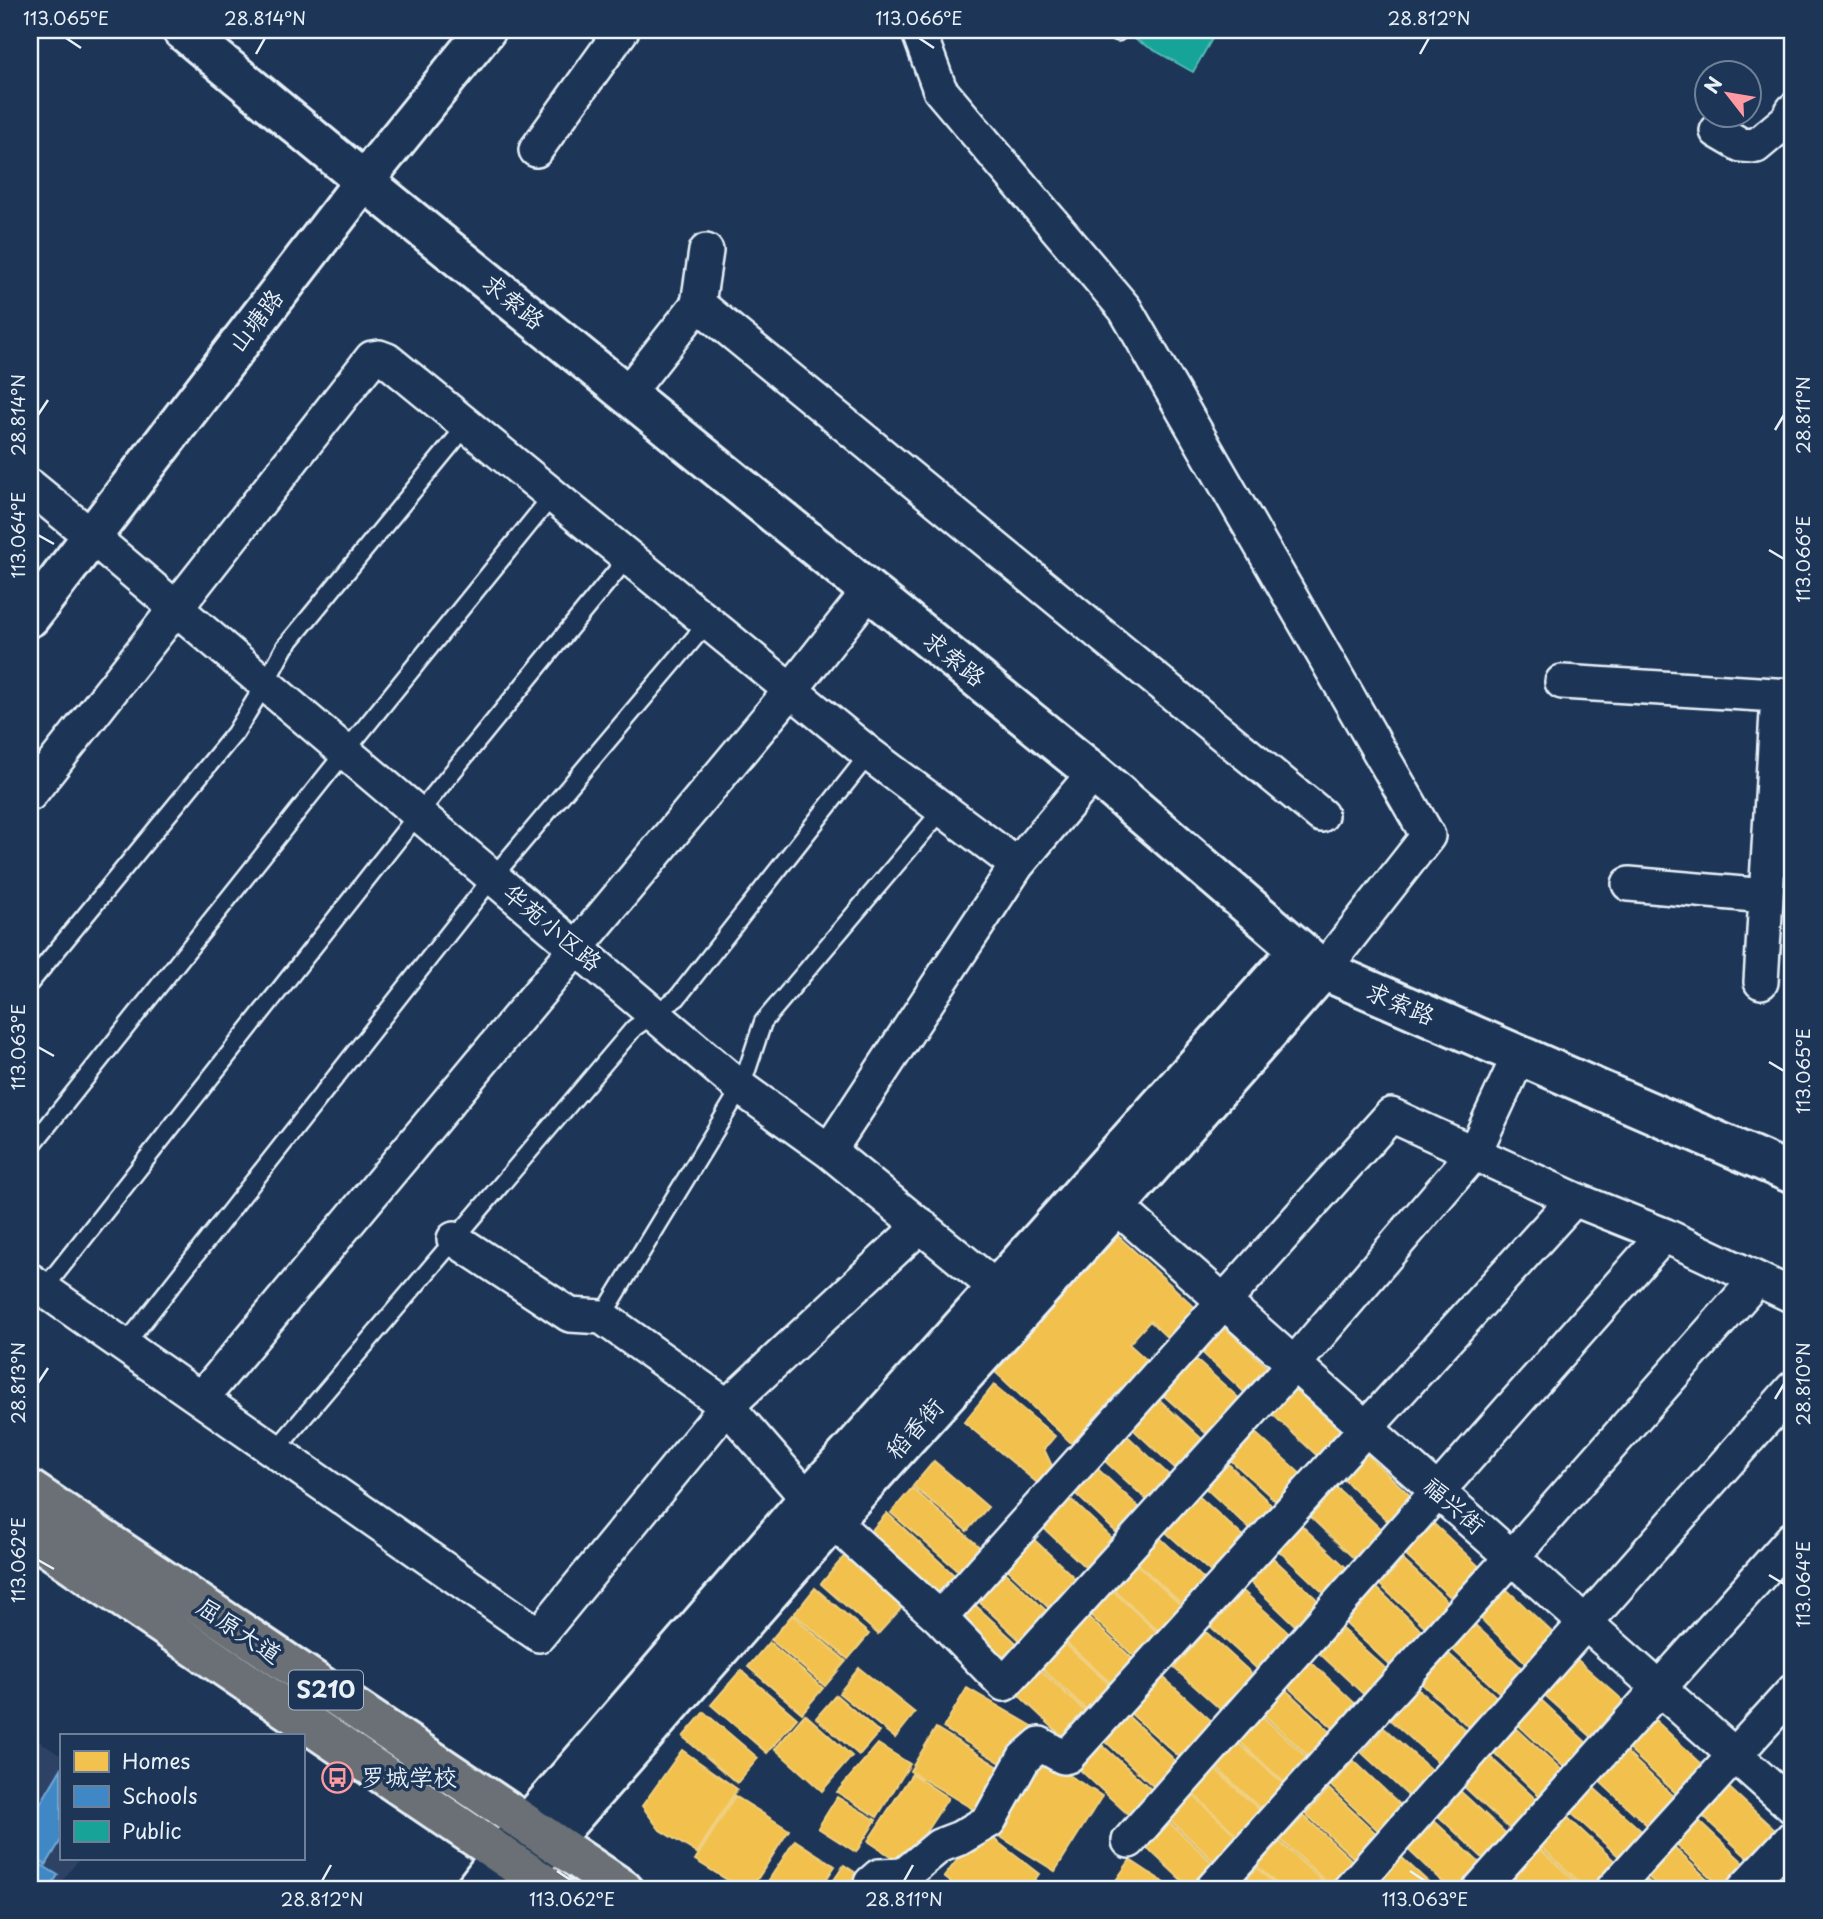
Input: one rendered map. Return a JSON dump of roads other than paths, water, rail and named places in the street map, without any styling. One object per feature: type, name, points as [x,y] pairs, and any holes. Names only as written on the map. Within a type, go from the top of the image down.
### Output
[{"type":"main road","name":"屈原大道","points":[[30,1490],[623,1889]]},
{"type":"main road","name":"屈原大道","points":[[30,1535],[522,1876]]},
{"type":"street","name":"求索路","points":[[182,30],[354,173],[1094,773],[1311,960],[1520,1056],[1793,1174]]},
{"type":"street","name":"山塘路","points":[[30,617],[82,528],[354,173],[454,30]]},
{"type":"street","name":"山塘路","points":[[354,173],[486,30]]},
{"type":"street","points":[[536,150],[622,30]]},
{"type":"street","points":[[918,30],[940,90],[1125,309],[1428,836],[1311,960],[1009,1299]]},
{"type":"street","points":[[1717,131],[1741,145],[1756,146],[1787,120],[1793,110]]},
{"type":"street","points":[[627,394],[698,304],[706,251]]},
{"type":"street","points":[[698,304],[1321,815]]},
{"type":"street","points":[[30,794],[372,358],[379,357],[387,360],[869,754],[1017,865]]},
{"type":"street","name":"华苑小区路","points":[[30,486],[741,1088],[829,1151],[1009,1299]]},
{"type":"street","name":"山塘路","points":[[30,576],[82,528]]},
{"type":"street","points":[[201,1399],[791,690],[869,591]]},
{"type":"street","points":[[1562,682],[1786,696],[1781,836],[1766,896],[1761,982]]},
{"type":"street","points":[[829,1151],[1017,865],[1094,773]]},
{"type":"street","points":[[1629,884],[1766,896]]},
{"type":"street","name":"稻香街","points":[[475,1889],[522,1876],[540,1833],[820,1510],[1009,1299],[1116,1206],[1311,960]]},
{"type":"street","points":[[454,1239],[570,1315],[603,1317],[727,1406],[820,1510],[940,1618],[1004,1684],[1294,1364],[1474,1153],[1520,1056]]},
{"type":"street","points":[[940,1618],[1391,1115],[1574,1199],[1664,1235],[1793,1296]]},
{"type":"street","points":[[871,1883],[878,1876],[904,1875],[939,1846],[960,1839],[989,1821],[1024,1758],[1040,1744],[1063,1757],[1068,1756],[1574,1199]]},
{"type":"street","name":"福兴街","points":[[1116,1206],[1793,1807]]},
{"type":"street","points":[[36,1285],[539,1635],[727,1406],[921,1225]]},
{"type":"street","points":[[1129,1841],[1664,1235]]},
{"type":"street","points":[[1212,1889],[1512,1557],[1757,1279]]},
{"type":"street","points":[[1350,1889],[1793,1388]]},
{"type":"street","points":[[1480,1889],[1793,1538]]},
{"type":"street","points":[[1613,1889],[1793,1691]]},
{"type":"street","points":[[1744,1889],[1793,1837]]},
{"type":"lane","points":[[30,983],[234,733],[285,647],[467,425]]},
{"type":"lane","points":[[30,1147],[553,495]]},
{"type":"lane","points":[[36,1285],[628,557]]},
{"type":"lane","points":[[124,1346],[493,877],[708,622]]},
{"type":"lane","points":[[275,1451],[634,1028],[677,998],[869,754]]},
{"type":"lane","points":[[603,1317],[741,1088],[763,1022],[943,810]]},
{"type":"place","name":"罗城学校","points":[[338,1778]]}]
